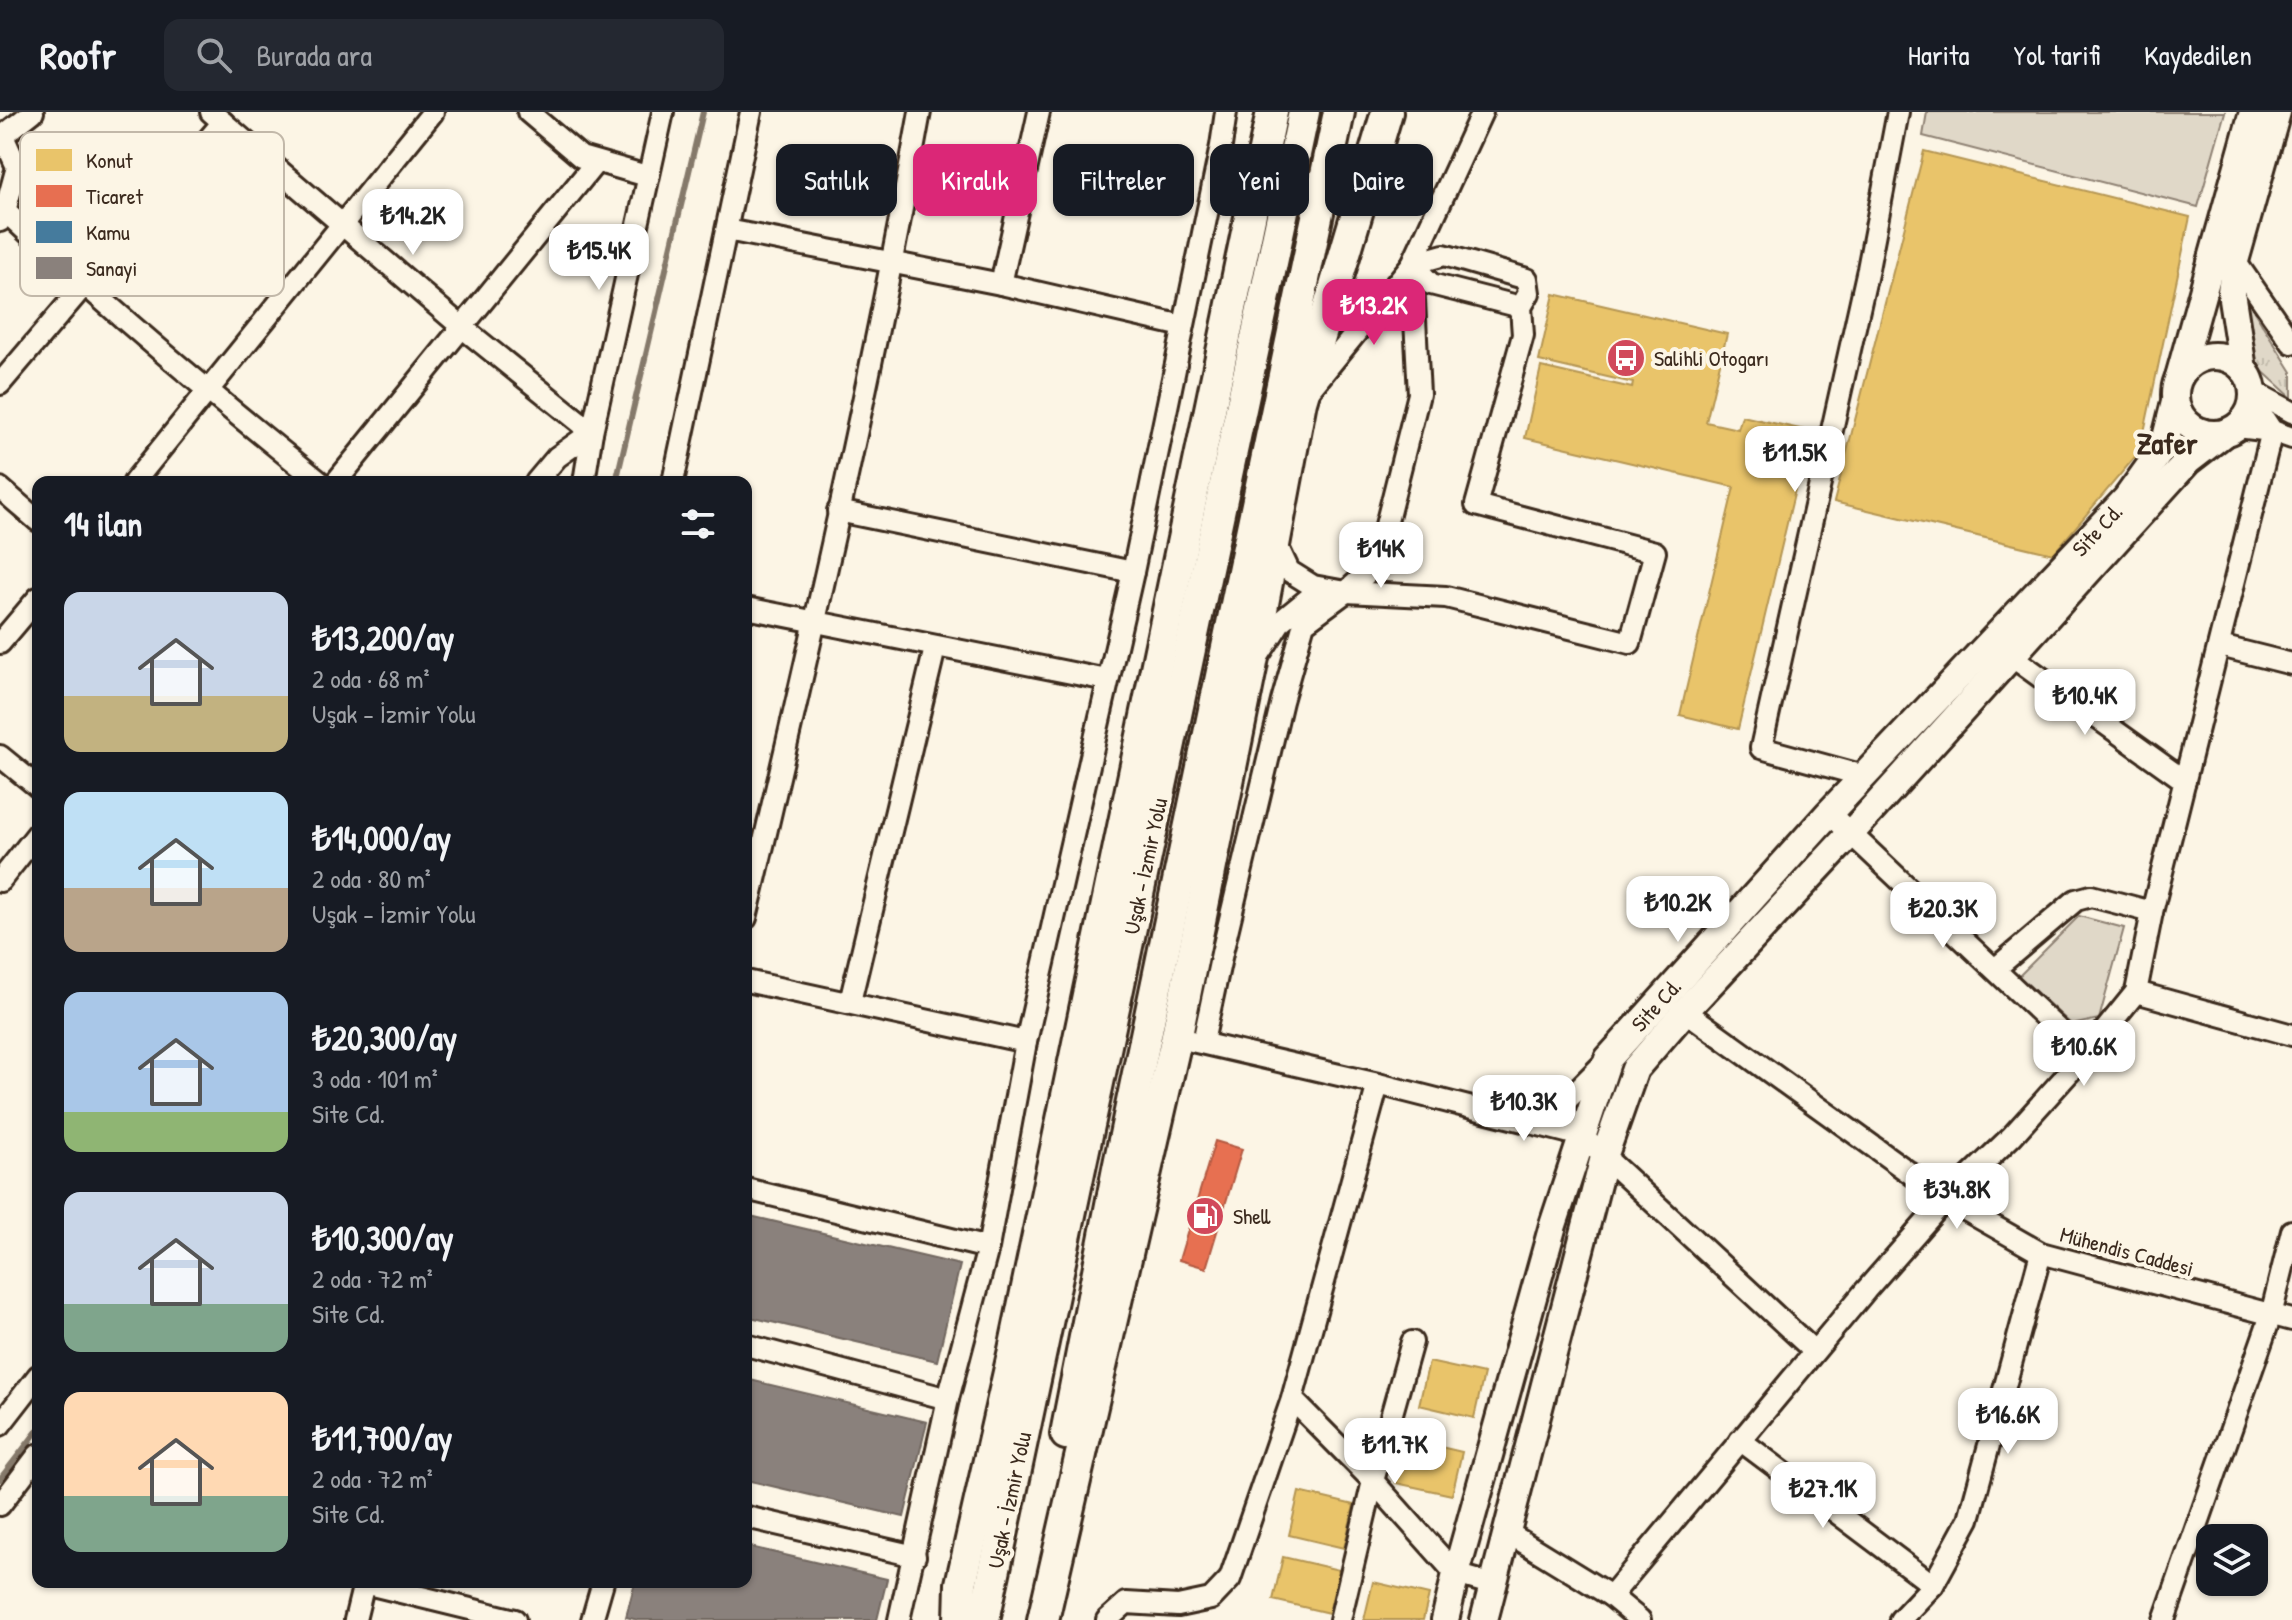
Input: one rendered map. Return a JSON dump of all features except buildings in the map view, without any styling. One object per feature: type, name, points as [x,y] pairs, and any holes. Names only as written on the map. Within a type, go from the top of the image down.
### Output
[{"type":"highway","points":[[960,1620],[961,1584],[1014,1350],[1272,112]]},
{"type":"highway","name":"Uşak - İzmir Yolu","points":[[984,1620],[1304,112]]},
{"type":"highway","name":"Uşak - İzmir Yolu","points":[[1028,1620],[1118,1169],[1339,112]]},
{"type":"highway","points":[[1043,1620],[1190,1041],[1251,668],[1301,401],[1387,112]]},
{"type":"main road","name":"Site Cd.","points":[[1445,1620],[1553,1225],[1608,1059],[1829,813],[2126,499],[2164,446],[2253,112]]},
{"type":"main road","points":[[2249,387],[2221,357],[2209,356],[2186,367],[2177,390],[2184,420],[2198,432],[2210,435],[2230,430],[2247,417],[2249,387],[2231,292],[2235,261],[2277,112]]},
{"type":"main road","name":"Site Cd.","points":[[1484,1620],[1604,1157],[1635,1069],[2188,461],[2230,430]]},
{"type":"street","points":[[20,230],[3,216],[17,167],[1,137],[33,112]]},
{"type":"street","points":[[139,476],[433,112]]},
{"type":"street","points":[[528,112],[581,157],[647,176]]},
{"type":"street","points":[[585,476],[663,112]]},
{"type":"street","points":[[674,476],[751,112]]},
{"type":"street","points":[[752,893],[816,622],[893,263],[920,112]]},
{"type":"street","points":[[1001,284],[1039,112]]},
{"type":"street","points":[[899,1620],[948,1399],[988,1248],[1026,1042],[1133,572],[1226,112]]},
{"type":"street","points":[[1301,401],[1412,264],[1482,112]]},
{"type":"street","points":[[1864,776],[1761,748],[1868,269],[1898,112]]},
{"type":"street","points":[[217,117],[234,132]]},
{"type":"street","points":[[341,476],[596,162]]},
{"type":"street","points":[[284,175],[463,328],[592,432]]},
{"type":"street","points":[[727,230],[1001,284],[1183,326]]},
{"type":"street","points":[[1275,540],[1289,571],[1313,586],[1346,592],[1446,597],[1630,643],[1655,552],[1476,505],[1523,335],[1521,307],[1529,293],[1527,279],[1444,255],[1412,264]]},
{"type":"street","points":[[2235,261],[2285,317],[2292,343]]},
{"type":"street","points":[[1412,264],[1431,284],[1521,307]]},
{"type":"street","points":[[1412,264],[1419,394],[1376,565],[1304,623],[1278,716],[1222,953],[1190,1041],[1378,1084],[1582,1136],[1814,1351]]},
{"type":"street","points":[[0,384],[75,296]]},
{"type":"street","points":[[97,296],[208,392],[313,476]]},
{"type":"street","points":[[2249,387],[2292,412]]},
{"type":"street","points":[[1611,1596],[1814,1351],[1946,1199],[2012,1136],[2085,1055],[2136,992],[2152,912],[2272,431],[2249,387]]},
{"type":"street","points":[[2230,430],[2272,431],[2292,438]]},
{"type":"street","points":[[541,476],[557,457],[592,432]]},
{"type":"street","points":[[0,488],[32,516]]},
{"type":"street","points":[[838,511],[1133,572]]},
{"type":"street","points":[[1251,668],[1281,621],[1308,599],[1346,592]]},
{"type":"street","points":[[0,643],[32,605]]},
{"type":"street","points":[[752,609],[1107,680]]},
{"type":"street","points":[[2220,646],[2292,664]]},
{"type":"street","points":[[850,1002],[935,648]]},
{"type":"street","points":[[2011,656],[2185,781]]},
{"type":"street","points":[[0,756],[32,782]]},
{"type":"street","points":[[1829,813],[2085,1055]]},
{"type":"street","points":[[0,881],[32,841]]},
{"type":"street","points":[[1995,969],[2076,900],[2091,896],[2152,912]]},
{"type":"street","points":[[752,982],[1026,1042]]},
{"type":"street","points":[[2136,992],[2292,1035]]},
{"type":"street","name":"Mühendis Caddesi","points":[[1685,1011],[1946,1199],[2041,1253],[2292,1320]]},
{"type":"street","points":[[1542,1125],[1608,1059]]},
{"type":"street","points":[[1107,1620],[1126,1603],[1178,1606],[1211,1599],[1230,1579],[1292,1399],[1378,1084]]},
{"type":"street","points":[[752,1190],[988,1248]]},
{"type":"street","points":[[2164,1620],[2271,1315],[2292,1231]]},
{"type":"street","points":[[1901,1620],[1933,1585],[1969,1519],[2041,1253]]},
{"type":"street","points":[[1340,1620],[1373,1481],[1412,1342]]},
{"type":"street","points":[[752,1347],[948,1399]]},
{"type":"street","points":[[0,1425],[32,1384]]},
{"type":"street","points":[[1292,1399],[1373,1481],[1456,1574],[1494,1585]]},
{"type":"street","points":[[1740,1440],[1933,1585]]},
{"type":"street","points":[[0,1505],[32,1463]]},
{"type":"street","points":[[752,1518],[915,1556]]},
{"type":"street","points":[[1507,1532],[1611,1596],[1640,1620]]},
{"type":"street","points":[[355,1620],[363,1588]]},
{"type":"street","points":[[384,1588],[515,1620]]},
{"type":"street","points":[[592,1620],[601,1588]]},
{"type":"green space","points":[[1927,112],[2225,112],[2198,207],[1923,136]]},
{"type":"green space","points":[[2243,294],[2292,372],[2292,398],[2259,368],[2251,344]]},
{"type":"green space","points":[[2079,916],[2124,928],[2099,1019],[2072,1025],[2019,976]]},
{"type":"waterway","points":[[617,476],[703,112]]},
{"type":"waterway","points":[[0,1479],[32,1438]]},
{"type":"place","name":"Salihli Otogarı","points":[[1626,358]]},
{"type":"place","name":"Shell","points":[[1205,1216]]},
{"type":"district","name":"Zafer","points":[[2167,443]]}]
